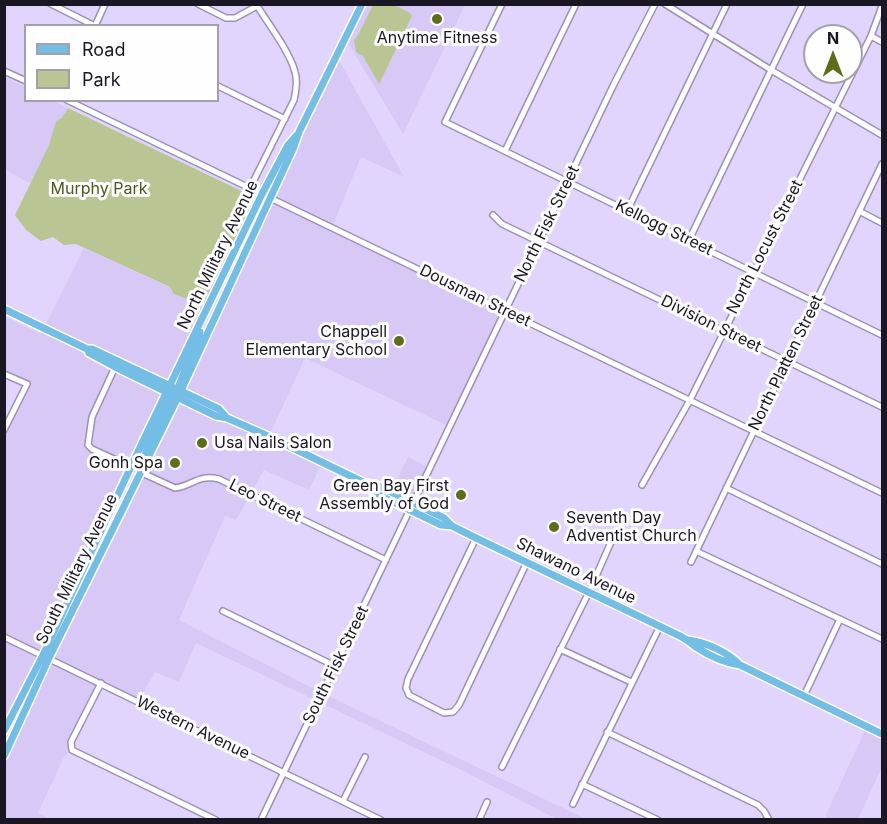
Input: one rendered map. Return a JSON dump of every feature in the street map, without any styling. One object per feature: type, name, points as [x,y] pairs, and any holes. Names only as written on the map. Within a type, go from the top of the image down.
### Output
[{"type":"main road","name":"North Military Avenue","points":[[174,391],[271,198],[299,132],[362,4]]},
{"type":"main road","name":"North Military Avenue","points":[[174,391],[203,318],[262,194],[288,145],[299,132]]},
{"type":"main road","name":"Shawano Avenue","points":[[4,309],[87,349],[89,353],[174,391],[216,416],[227,418],[365,483],[374,492],[412,506],[441,525],[452,526],[660,626],[703,651],[732,664],[740,665],[882,734]]},
{"type":"main road","name":"South Military Avenue","points":[[4,756],[131,467],[174,391]]},
{"type":"main road","name":"South Military Avenue","points":[[4,731],[46,657],[140,472],[174,391]]},
{"type":"street","points":[[51,4],[91,24]]},
{"type":"street","points":[[96,24],[105,4]]},
{"type":"street","points":[[198,4],[226,18],[235,18],[257,5],[296,72],[297,87],[294,100],[250,188]]},
{"type":"street","name":"Kellogg Street","points":[[502,4],[445,122],[882,335]]},
{"type":"street","points":[[505,151],[576,4]]},
{"type":"street","name":"North Fisk Street","points":[[412,506],[567,181],[655,4]]},
{"type":"street","points":[[665,4],[882,135]]},
{"type":"street","points":[[627,211],[727,4]]},
{"type":"street","points":[[689,240],[803,4]]},
{"type":"street","name":"North Locust Street","points":[[642,485],[690,400],[871,36],[882,6]]},
{"type":"street","points":[[871,36],[882,42]]},
{"type":"street","points":[[4,71],[24,80]]},
{"type":"street","points":[[219,86],[285,119]]},
{"type":"street","name":"Dousman Street","points":[[71,102],[882,493]]},
{"type":"street","name":"North Platten Street","points":[[691,562],[882,164]]},
{"type":"street","points":[[859,211],[882,223]]},
{"type":"street","name":"Division Street","points":[[493,215],[502,224],[882,407]]},
{"type":"street","points":[[117,364],[92,417],[88,445],[131,467]]},
{"type":"street","points":[[4,374],[27,384],[4,430]]},
{"type":"street","name":"Leo Street","points":[[140,472],[175,488],[202,478],[219,479],[386,560]]},
{"type":"street","points":[[726,488],[882,564]]},
{"type":"street","name":"South Fisk Street","points":[[261,819],[412,506]]},
{"type":"street","points":[[502,767],[589,592],[615,533]]},
{"type":"street","points":[[476,538],[408,679],[406,688],[409,695],[444,713],[453,712],[459,705],[527,562]]},
{"type":"street","points":[[696,551],[882,639]]},
{"type":"street","points":[[223,611],[335,666]]},
{"type":"street","points":[[804,696],[840,619]]},
{"type":"street","points":[[573,804],[660,626]]},
{"type":"street","name":"Western Avenue","points":[[4,637],[381,819]]},
{"type":"street","points":[[560,650],[631,682]]},
{"type":"street","points":[[100,683],[71,746],[75,752],[216,819]]},
{"type":"street","points":[[607,732],[758,805],[769,819]]},
{"type":"street","points":[[343,801],[365,757]]},
{"type":"street","points":[[582,784],[658,819]]},
{"type":"street","points":[[478,819],[487,802]]},
{"type":"shaded area","points":[[362,5],[465,5],[403,134],[345,38]]},
{"type":"shaded area","points":[[336,55],[404,177],[361,157],[332,227],[505,311],[450,427],[305,358],[269,436],[322,463],[309,490],[264,470],[236,520],[225,516],[179,620],[322,693],[586,819],[557,819],[457,768],[196,643],[179,682],[155,672],[138,702],[101,683],[71,742],[72,750],[64,757],[38,813],[52,819],[5,819],[4,756],[83,589],[77,584],[5,731],[5,430],[27,385],[5,374],[5,317],[41,334],[84,248],[206,304],[75,571],[88,578]]},
{"type":"shaded area","points":[[4,77],[24,87],[24,102],[55,102],[68,108],[30,183],[5,170]]},
{"type":"shaded area","points":[[408,457],[430,468],[413,503],[391,492]]},
{"type":"shaded area","points":[[867,726],[882,734],[882,767],[858,819],[826,819],[825,817]]},
{"type":"green space","points":[[373,5],[394,5],[412,16],[379,84],[363,56],[356,52],[354,41]]},
{"type":"green space","name":"Murphy Park","points":[[68,108],[252,196],[255,202],[206,304],[174,294],[170,287],[76,244],[64,245],[53,237],[41,241],[26,230],[15,215],[49,145],[56,121],[62,118]]},
{"type":"place","name":"Anytime Fitness","points":[[437,19]]},
{"type":"place","name":"Chappell Elementary School","points":[[399,341]]},
{"type":"place","name":"Usa Nails Salon","points":[[202,443]]},
{"type":"place","name":"Gonh Spa","points":[[175,463]]},
{"type":"place","name":"Green Bay First Assembly of God","points":[[461,495]]},
{"type":"place","name":"Seventh Day Adventist Church","points":[[554,527]]}]
